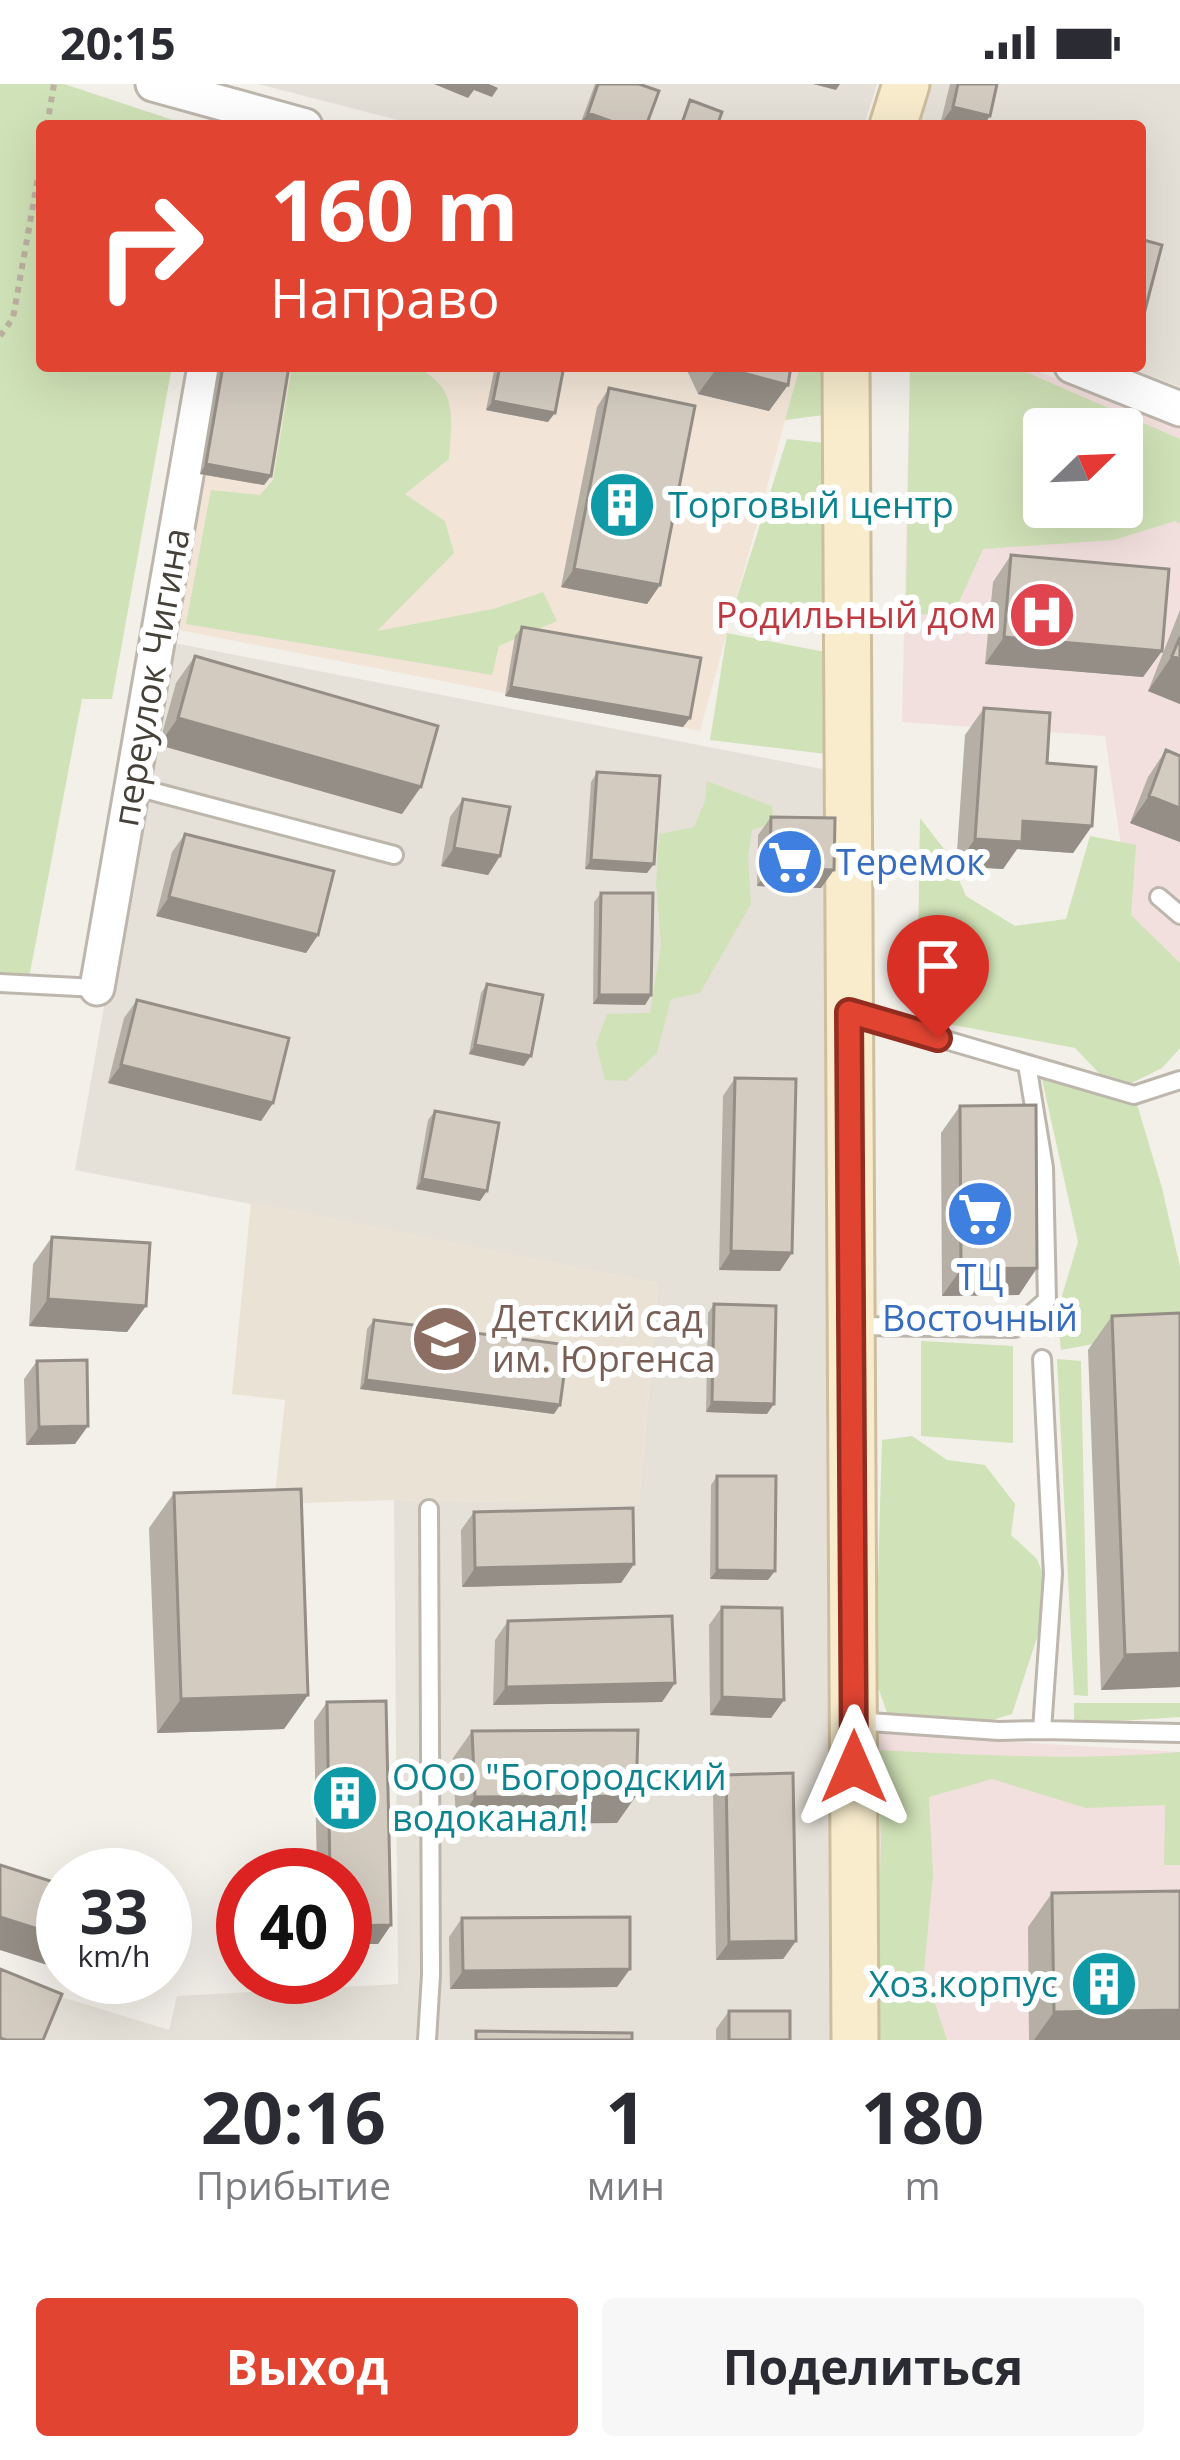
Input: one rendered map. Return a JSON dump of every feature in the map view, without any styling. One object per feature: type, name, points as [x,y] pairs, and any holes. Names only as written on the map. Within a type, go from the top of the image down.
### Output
[{"type":"street","points":[[153,84],[248,118]]},
{"type":"street","points":[[895,120],[906,84]]},
{"type":"street","name":"переулок Чигина","points":[[97,988],[204,372]]},
{"type":"street","points":[[846,372],[856,2040]]},
{"type":"street","points":[[1087,372],[1180,409]]},
{"type":"lane","points":[[132,786],[394,855]]},
{"type":"lane","points":[[1160,897],[1180,915]]},
{"type":"lane","points":[[0,983],[97,988]]},
{"type":"lane","points":[[849,1012],[1134,1095],[1180,1080]]},
{"type":"lane","points":[[852,1325],[1015,1328],[1047,1300],[1044,1168],[1027,1064]]},
{"type":"lane","points":[[1042,1359],[1053,1574],[1042,1730]]},
{"type":"lane","points":[[428,2040],[429,1509]]},
{"type":"lane","points":[[854,1721],[999,1731],[1180,1733]]},
{"type":"path","points":[[48,120],[54,84]]},
{"type":"path","points":[[0,335],[14,318],[36,190]]},
{"type":"shaded area","points":[[258,84],[877,84],[866,120],[398,120]]},
{"type":"shaded area","points":[[920,84],[1180,84],[1180,387],[1141,372],[1146,372],[1146,120],[909,120]]},
{"type":"shaded area","points":[[215,372],[798,372],[700,731],[174,629],[197,519]]},
{"type":"shaded area","name":"Родильный дом","points":[[910,372],[1040,372],[1133,408],[1023,408],[1023,528],[1143,528],[1143,412],[1180,426],[1180,979],[1137,956],[1105,736],[902,722]]},
{"type":"shaded area","points":[[169,642],[853,775],[843,2040],[0,2040],[0,1978],[36,1989],[36,2004],[84,2004],[169,2030],[175,2004],[192,2004],[192,1995],[216,1994],[216,2004],[372,2004],[372,1985],[398,1984],[394,1500],[639,1504],[658,1283],[75,1170]]},
{"type":"shaded area","name":"Детский сад им. Юргенса","points":[[251,1202],[658,1283],[639,1505],[395,1500],[274,1504],[285,1400],[232,1394]]},
{"type":"shaded area","points":[[871,1733],[1180,1752],[1180,2040],[868,2040],[879,1885]]},
{"type":"green space","points":[[0,84],[64,84],[173,120],[36,120],[36,372],[171,372],[112,699],[82,699],[29,978],[0,976]]},
{"type":"green space","points":[[291,372],[424,372],[438,383],[449,404],[449,459],[405,494],[445,521],[454,553],[377,631],[493,609],[543,592],[557,621],[499,646],[492,675],[186,624],[211,490],[260,495],[273,480]]},
{"type":"green space","points":[[798,372],[826,372],[831,414],[785,420]]},
{"type":"green space","points":[[910,372],[1026,372],[1109,408],[1023,408],[1023,528],[1143,528],[1143,423],[1180,439],[1180,524],[1175,521],[1114,540],[983,549],[953,615],[906,614]]},
{"type":"green space","points":[[787,439],[826,443],[830,606],[811,613],[734,607]]},
{"type":"green space","points":[[727,633],[830,653],[834,755],[710,740]]},
{"type":"green space","points":[[707,781],[772,806],[774,823],[752,830],[748,857],[751,904],[700,993],[671,999],[657,1053],[626,1081],[605,1080],[596,1044],[607,1014],[650,1013],[661,945],[656,882],[659,834],[694,827]]},
{"type":"green space","points":[[920,818],[948,854],[966,896],[1015,926],[1066,919],[1090,836],[1136,845],[1131,915],[1180,963],[1180,1048],[1162,1068],[1116,1091],[1075,1048],[917,1018]]},
{"type":"green space","points":[[1042,1079],[1137,1104],[1180,1267],[1180,1328],[1061,1350],[1057,1313],[1078,1242]]},
{"type":"green space","points":[[921,1341],[1013,1346],[1013,1443],[921,1436]]},
{"type":"green space","points":[[1057,1359],[1081,1361],[1088,1696],[1074,1695]]},
{"type":"green space","points":[[912,1436],[947,1460],[985,1465],[1015,1504],[1011,1535],[1037,1559],[1051,1595],[1012,1714],[966,1728],[888,1716],[875,1678],[882,1440]]},
{"type":"green space","points":[[1074,1703],[1180,1703],[1180,1717],[1074,1724]]},
{"type":"green space","points":[[877,1750],[1066,1757],[1180,1752],[1180,1865],[1164,1865],[1165,1805],[1086,1808],[992,1779],[929,1797],[933,1875],[924,1971],[947,2040],[875,2040],[881,1841]]},
{"type":"building","points":[[598,84],[639,84],[659,91],[648,120],[607,120],[588,113]]},
{"type":"building","points":[[958,84],[997,84],[990,116],[953,107]]},
{"type":"building","points":[[690,100],[722,112],[719,120],[683,120]]},
{"type":"building","points":[[1146,241],[1162,245],[1146,306]]},
{"type":"building","points":[[222,372],[288,372],[271,476],[206,464]]},
{"type":"building","points":[[499,372],[563,372],[555,413],[493,401]]},
{"type":"building","points":[[739,372],[790,372],[788,385]]},
{"type":"building","name":"Торговый центр","points":[[609,388],[695,406],[660,585],[574,569]]},
{"type":"building","points":[[1011,555],[1169,569],[1162,651],[1004,637]]},
{"type":"building","points":[[522,627],[701,658],[690,718],[511,687]]},
{"type":"building","points":[[195,656],[438,726],[421,787],[178,718]]},
{"type":"building","points":[[984,708],[1050,713],[1047,763],[1096,767],[1092,826],[1023,821],[1022,842],[975,839]]},
{"type":"building","points":[[1166,750],[1180,756],[1180,808],[1149,796]]},
{"type":"building","points":[[597,772],[660,776],[654,864],[591,860]]},
{"type":"building","points":[[463,799],[510,807],[500,856],[454,848]]},
{"type":"building","points":[[771,817],[835,818],[834,870],[770,868]]},
{"type":"building","points":[[185,834],[334,871],[318,935],[169,897]]},
{"type":"building","points":[[601,893],[653,893],[651,995],[599,995]]},
{"type":"building","points":[[487,984],[543,995],[531,1056],[475,1045]]},
{"type":"building","points":[[137,1000],[289,1038],[273,1103],[121,1065]]},
{"type":"building","points":[[735,1078],[796,1079],[792,1253],[731,1251]]},
{"type":"building","name":"ТЦ Восточный","points":[[1036,1105],[1037,1268],[961,1269],[960,1106]]},
{"type":"building","points":[[435,1111],[499,1123],[487,1191],[422,1179]]},
{"type":"building","points":[[52,1237],[150,1243],[146,1306],[48,1299]]},
{"type":"building","points":[[714,1304],[776,1306],[774,1404],[712,1402]]},
{"type":"building","points":[[1180,1313],[1180,1653],[1125,1655],[1112,1316]]},
{"type":"building","points":[[374,1320],[568,1345],[560,1405],[366,1380]]},
{"type":"building","points":[[87,1360],[88,1426],[39,1427],[37,1361]]},
{"type":"building","points":[[717,1476],[776,1476],[775,1571],[717,1570]]},
{"type":"building","points":[[301,1489],[308,1695],[181,1699],[174,1493]]},
{"type":"building","points":[[633,1508],[634,1564],[475,1568],[474,1512]]},
{"type":"building","points":[[722,1607],[782,1608],[784,1700],[722,1697]]},
{"type":"building","points":[[672,1616],[675,1683],[506,1687],[508,1621]]},
{"type":"building","points":[[386,1701],[391,1925],[372,1925],[372,1848],[330,1848],[327,1702]]},
{"type":"building","points":[[638,1730],[636,1796],[475,1797],[472,1731]]},
{"type":"building","points":[[793,1773],[796,1941],[729,1942],[726,1775]]},
{"type":"building","points":[[0,1865],[36,1876],[36,1928],[0,1917]]},
{"type":"building","name":"Хоз.корпус","points":[[1180,1891],[1180,2010],[1054,2012],[1052,1893]]},
{"type":"building","points":[[630,1917],[630,1969],[463,1971],[462,1918]]},
{"type":"building","points":[[0,1969],[36,1984],[36,2004],[58,2004],[43,2040],[0,2038]]},
{"type":"building","points":[[729,2011],[790,2011],[790,2040],[729,2040]]},
{"type":"building","points":[[476,2031],[632,2033],[632,2040],[476,2040]]},
{"type":"place","name":"Торговый центр","points":[[622,505]]},
{"type":"place","name":"Родильный дом","points":[[1042,615]]},
{"type":"place","name":"Теремок","points":[[790,862]]},
{"type":"place","name":"ТЦ Восточный","points":[[980,1214]]},
{"type":"place","name":"Детский сад им. Юргенса","points":[[445,1339]]},
{"type":"place","name":"ООО \"Богородский водоканал!","points":[[345,1798]]},
{"type":"place","name":"Хоз.корпус","points":[[1104,1984]]},
{"type":"route","points":[[854,1767],[849,1012],[938,1038]]}]
